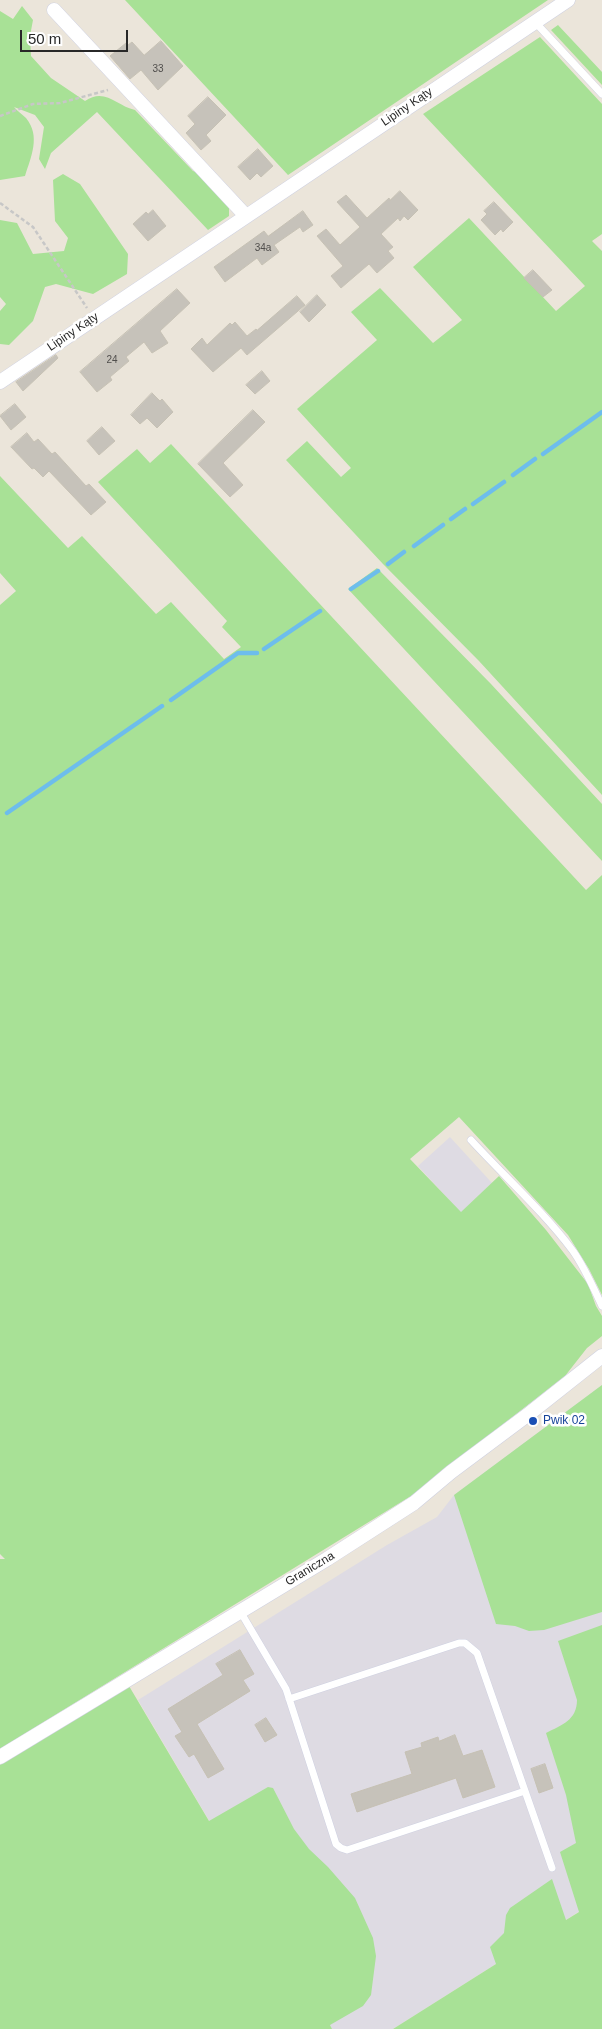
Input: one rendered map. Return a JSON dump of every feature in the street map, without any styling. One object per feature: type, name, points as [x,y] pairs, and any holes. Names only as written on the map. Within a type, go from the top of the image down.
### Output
[{"type":"street","name":"Lipiny Kąty","points":[[0,382],[568,0]]},
{"type":"street","points":[[54,10],[246,216]]},
{"type":"street","name":"Graniczna","points":[[0,1757],[327,1559],[414,1503],[602,1356]]},
{"type":"lane","points":[[535,22],[602,94]]},
{"type":"lane","points":[[471,1140],[554,1228],[573,1251],[602,1306]]},
{"type":"lane","points":[[240,1611],[286,1689],[336,1844],[341,1848],[348,1850],[525,1791]]},
{"type":"lane","points":[[289,1699],[459,1642],[466,1643],[477,1653],[552,1868]]},
{"type":"path","points":[[0,116],[33,104],[60,103],[114,88],[130,91]]},
{"type":"path","points":[[0,203],[33,227],[94,318]]},
{"type":"shaded area","points":[[450,1137],[492,1183],[461,1213],[418,1166]]},
{"type":"shaded area","points":[[602,1385],[602,1897],[393,2029],[332,2029],[138,1700],[387,1545],[437,1517],[454,1495]]},
{"type":"green space","points":[[125,0],[548,0],[288,175]]},
{"type":"green space","points":[[22,6],[33,20],[30,36],[31,56],[51,78],[85,101],[92,97],[105,97],[135,110],[193,171],[202,174],[229,206],[229,216],[208,230],[97,112],[51,153],[45,169],[39,159],[44,127],[35,115],[14,107],[31,125],[34,139],[33,147],[25,176],[0,180],[0,11],[13,19]]},
{"type":"green space","points":[[558,25],[602,72],[602,85],[551,30]]},
{"type":"green space","points":[[540,37],[602,104],[602,234],[592,241],[602,251],[602,795],[479,661],[383,564],[286,460],[307,441],[341,477],[351,468],[297,409],[377,340],[351,312],[380,288],[433,343],[462,320],[413,267],[469,218],[556,311],[585,286],[423,114]]},
{"type":"green space","points":[[63,174],[80,184],[128,254],[127,274],[93,294],[56,284],[45,287],[33,321],[9,345],[0,344],[0,311],[6,304],[0,297],[0,220],[17,223],[33,254],[64,251],[68,238],[55,221],[53,180]]},
{"type":"green space","points":[[171,444],[586,890],[602,875],[602,1295],[589,1269],[568,1235],[459,1117],[410,1159],[461,1212],[499,1176],[546,1230],[588,1284],[602,1316],[602,1336],[587,1348],[565,1376],[411,1496],[0,1749],[0,1559],[5,1559],[0,1554],[0,605],[16,591],[0,573],[0,476],[68,548],[82,536],[156,614],[171,602],[224,659],[241,647],[222,627],[227,621],[98,482],[137,449],[150,463]]},
{"type":"green space","points":[[377,568],[491,684],[602,804],[602,861],[348,589]]},
{"type":"green space","points":[[602,1385],[602,1612],[544,1630],[529,1631],[515,1626],[496,1624],[454,1495]]},
{"type":"green space","points":[[602,1625],[602,2029],[393,2029],[496,1964],[490,1947],[504,1933],[506,1915],[510,1908],[552,1879],[566,1920],[579,1912],[560,1852],[576,1843],[566,1795],[546,1733],[568,1721],[574,1712],[577,1700],[558,1641]]},
{"type":"green space","points":[[129,1686],[209,1821],[268,1787],[273,1788],[294,1829],[309,1849],[328,1867],[355,1898],[373,1938],[376,1956],[371,1995],[363,2006],[330,2025],[332,2029],[0,2029],[0,1765]]},
{"type":"building","points":[[161,41],[183,66],[158,90],[141,70],[130,79],[110,56],[126,43],[128,45],[132,42],[144,55]]},
{"type":"building","points":[[208,97],[226,115],[206,135],[211,141],[201,150],[186,133],[195,124],[188,116]]},
{"type":"building","points":[[258,149],[273,166],[261,177],[257,173],[250,180],[238,167]]},
{"type":"building","points":[[400,191],[418,210],[408,220],[404,216],[400,221],[398,218],[381,234],[393,247],[388,251],[394,258],[377,273],[369,264],[341,288],[331,276],[343,266],[317,236],[326,229],[340,245],[360,227],[337,202],[346,195],[367,218],[389,198],[390,200]]},
{"type":"building","points":[[494,202],[513,222],[503,232],[501,229],[495,235],[481,220],[487,214],[484,211]]},
{"type":"building","points":[[153,210],[166,226],[148,241],[133,224],[146,212],[148,214]]},
{"type":"building","points":[[303,211],[313,225],[303,232],[300,227],[274,245],[279,252],[262,265],[257,258],[225,282],[214,267],[264,231],[268,236]]},
{"type":"building","points":[[533,270],[552,290],[543,297],[524,278]]},
{"type":"building","points":[[177,289],[190,303],[160,331],[168,343],[152,353],[144,342],[126,357],[129,361],[110,377],[112,380],[97,392],[80,372]]},
{"type":"building","points":[[317,295],[326,305],[309,322],[300,312]]},
{"type":"building","points":[[297,296],[305,305],[247,355],[241,348],[213,372],[191,349],[202,338],[207,345],[230,323],[232,325],[235,322],[247,336],[257,330]]},
{"type":"building","points":[[56,355],[58,358],[23,391],[16,382]]},
{"type":"building","points":[[262,371],[270,381],[255,394],[246,385]]},
{"type":"building","points":[[152,393],[160,401],[162,399],[173,412],[157,428],[147,418],[140,424],[131,415]]},
{"type":"building","points":[[15,404],[26,417],[11,430],[0,416]]},
{"type":"building","points":[[253,410],[265,422],[223,463],[243,485],[230,497],[198,464]]},
{"type":"building","points":[[102,427],[115,441],[99,455],[87,441]]},
{"type":"building","points":[[27,433],[34,442],[38,439],[52,454],[55,452],[86,486],[89,484],[106,502],[91,515],[49,471],[43,477],[34,468],[32,469],[11,447]]},
{"type":"building","points":[[240,1650],[254,1674],[243,1680],[250,1691],[197,1724],[224,1769],[208,1778],[194,1754],[189,1757],[175,1736],[182,1732],[168,1709],[223,1675],[216,1664]]},
{"type":"building","points":[[266,1718],[277,1735],[265,1742],[255,1725]]},
{"type":"building","points":[[455,1735],[463,1756],[482,1750],[495,1787],[463,1798],[456,1778],[357,1812],[351,1794],[412,1774],[405,1752],[422,1747],[421,1743],[438,1737],[439,1741]]},
{"type":"building","points":[[545,1764],[553,1788],[539,1793],[531,1769]]},
{"type":"waterway","points":[[543,454],[602,412]]},
{"type":"waterway","points":[[513,475],[535,459]]},
{"type":"waterway","points":[[473,504],[504,482]]},
{"type":"waterway","points":[[451,519],[465,509]]},
{"type":"waterway","points":[[414,546],[443,525]]},
{"type":"waterway","points":[[388,564],[404,552]]},
{"type":"waterway","points":[[351,589],[378,571]]},
{"type":"waterway","points":[[264,649],[320,611]]},
{"type":"waterway","points":[[171,700],[238,653],[257,653]]},
{"type":"waterway","points":[[7,813],[162,706]]},
{"type":"place","name":"Pwik 02","points":[[533,1421]]}]
